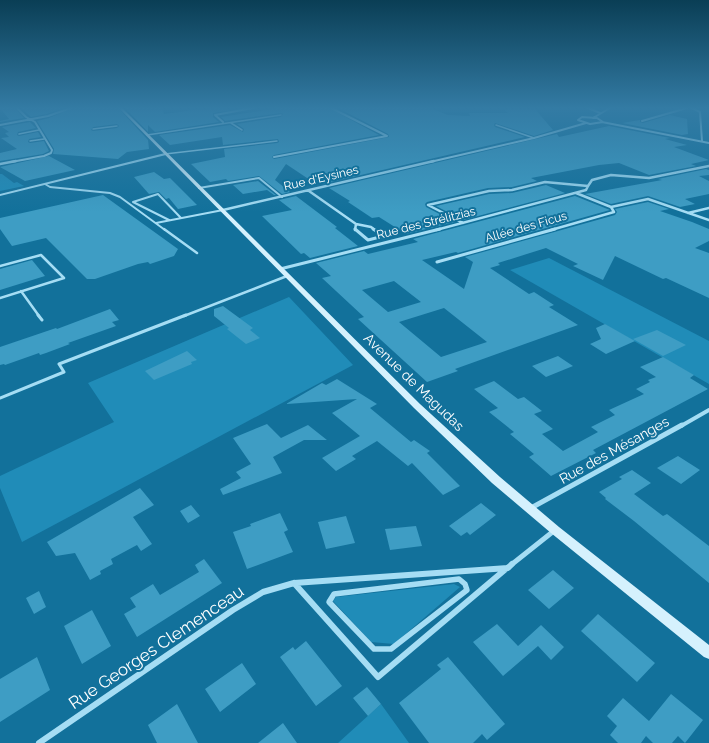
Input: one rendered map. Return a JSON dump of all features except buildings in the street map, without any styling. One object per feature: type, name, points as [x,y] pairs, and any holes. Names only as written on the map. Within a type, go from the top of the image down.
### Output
[{"type":"main road","name":"Avenue de Magudas","points":[[154,143],[417,406],[529,509],[709,653]]},
{"type":"street","points":[[0,164],[44,156],[51,153],[52,150],[47,143]]},
{"type":"street","points":[[274,157],[351,143]]},
{"type":"street","name":"Rue d'Eysines","points":[[223,210],[514,143]]},
{"type":"street","points":[[0,195],[165,154]]},
{"type":"street","name":"Rue des Strélitzias","points":[[284,272],[586,190],[592,180],[600,177],[617,176],[649,178],[709,166]]},
{"type":"street","points":[[463,223],[428,205],[489,191],[512,190],[545,182],[588,186]]},
{"type":"street","points":[[309,191],[356,224],[370,227],[384,236],[368,240],[356,230],[356,224]]},
{"type":"street","points":[[575,193],[611,207],[648,199],[709,220]]},
{"type":"street","name":"Allée des Ficus","points":[[437,262],[614,212],[611,207]]},
{"type":"street","points":[[688,213],[709,208]]},
{"type":"street","name":"Rue des Mésanges","points":[[529,509],[709,410]]},
{"type":"street","points":[[294,583],[378,677],[554,530]]},
{"type":"street","name":"Rue Georges Clemenceau","points":[[39,743],[233,610],[263,592],[294,583],[508,568]]},
{"type":"street","points":[[459,579],[465,584],[467,590],[391,649],[374,649],[329,602],[334,594],[459,579]]},
{"type":"lane","points":[[165,154],[223,146],[249,146],[268,143]]},
{"type":"lane","points":[[199,188],[259,178],[282,197]]},
{"type":"lane","points":[[45,184],[50,187],[110,193],[120,197],[197,253]]},
{"type":"lane","points":[[169,220],[133,202],[158,194],[181,218]]},
{"type":"lane","points":[[156,223],[223,210]]},
{"type":"lane","points":[[0,266],[41,255],[64,278],[0,298]]},
{"type":"lane","points":[[0,398],[64,372],[58,364],[284,272]]},
{"type":"lane","points":[[21,291],[42,320]]},
{"type":"shaded area","points":[[0,174],[14,183],[17,182],[24,186],[0,191]]},
{"type":"shaded area","points":[[549,258],[709,341],[709,384],[510,270]]},
{"type":"shaded area","points":[[289,297],[353,365],[22,542],[0,488],[0,476],[114,422],[88,383]]},
{"type":"shaded area","points":[[454,584],[460,587],[394,644],[371,642],[333,601],[336,597]]},
{"type":"shaded area","points":[[381,704],[409,743],[338,743]]}]
